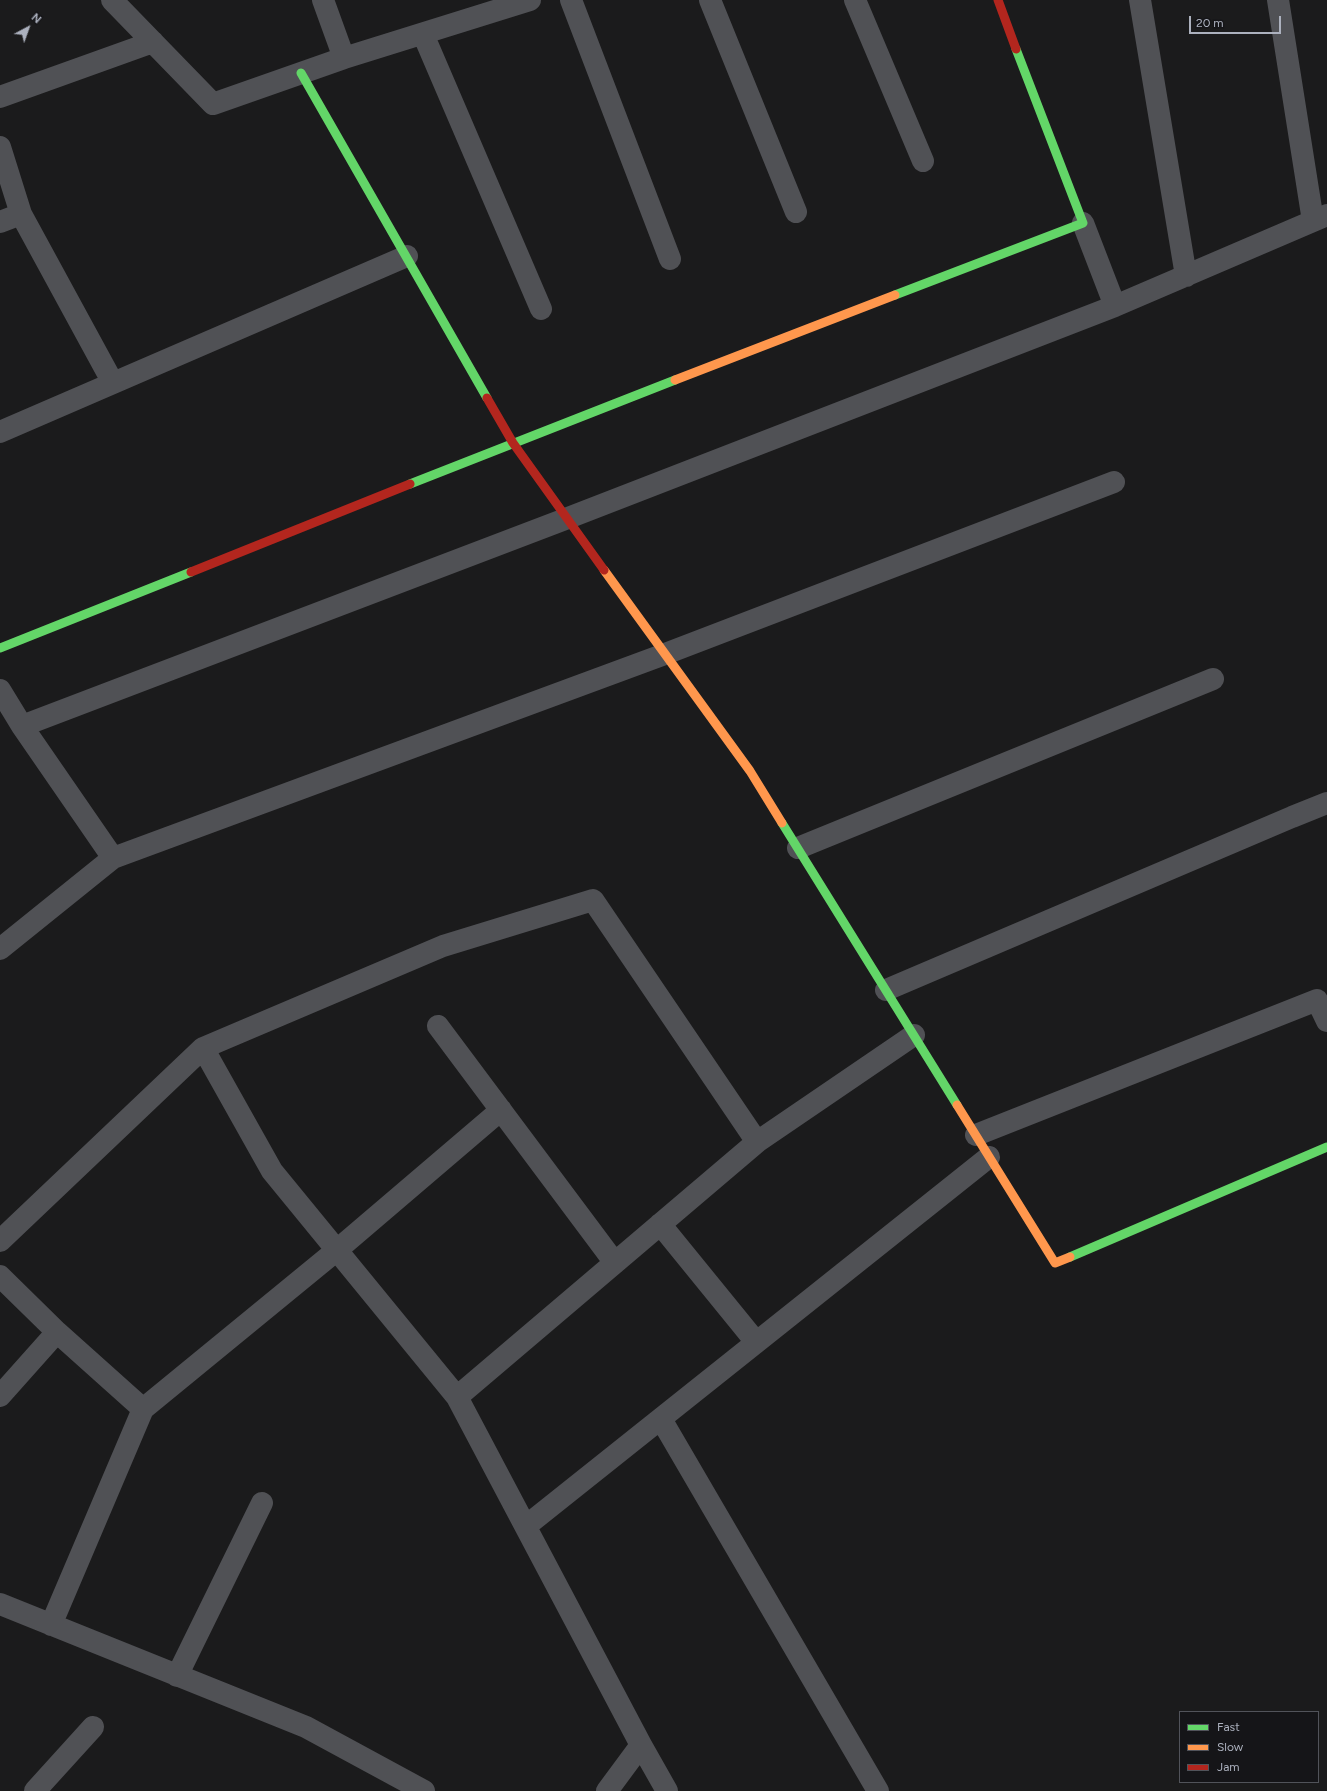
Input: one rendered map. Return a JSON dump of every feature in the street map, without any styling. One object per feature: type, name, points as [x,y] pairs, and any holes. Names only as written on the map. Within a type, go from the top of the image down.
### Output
[{"type":"street","points":[[112,0],[213,104],[344,58],[530,0]]},
{"type":"street","points":[[323,0],[344,58]]},
{"type":"street","points":[[571,0],[670,259]]},
{"type":"street","points":[[710,0],[796,212]]},
{"type":"street","points":[[855,0],[923,161]]},
{"type":"street","points":[[998,0],[1115,306]]},
{"type":"street","points":[[1140,0],[1186,276]]},
{"type":"street","points":[[22,726],[568,518],[1115,306],[1320,218],[1278,0]]},
{"type":"street","points":[[423,34],[541,309]]},
{"type":"street","points":[[0,97],[153,42]]},
{"type":"street","points":[[301,73],[513,443],[750,771],[1055,1263],[1327,1147]]},
{"type":"street","points":[[0,147],[21,214],[113,383]]},
{"type":"street","points":[[0,222],[21,214]]},
{"type":"street","points":[[0,648],[513,443],[1084,223]]},
{"type":"street","points":[[0,432],[407,256]]},
{"type":"street","points":[[0,948],[113,858],[666,654],[1114,482]]},
{"type":"street","points":[[798,848],[1213,679]]},
{"type":"street","points":[[0,690],[22,726],[113,858]]},
{"type":"street","points":[[886,990],[1327,803]]},
{"type":"street","points":[[0,1241],[204,1048],[443,946],[593,900],[757,1142]]},
{"type":"street","points":[[976,1135],[1317,1000],[1327,1020]]},
{"type":"street","points":[[438,1026],[615,1263]]},
{"type":"street","points":[[457,1397],[757,1142],[914,1035]]},
{"type":"street","points":[[204,1048],[272,1171],[457,1397],[641,1745],[667,1791]]},
{"type":"street","points":[[51,1625],[143,1409],[336,1250],[500,1110]]},
{"type":"street","points":[[526,1526],[989,1157]]},
{"type":"street","points":[[660,1224],[756,1342]]},
{"type":"street","points":[[0,1276],[57,1332],[143,1409]]},
{"type":"street","points":[[0,1396],[57,1332]]},
{"type":"street","points":[[660,1418],[878,1791]]},
{"type":"street","points":[[178,1676],[262,1503]]},
{"type":"street","points":[[0,1604],[306,1727],[424,1791]]},
{"type":"street","points":[[35,1791],[93,1727]]},
{"type":"street","points":[[607,1791],[641,1745]]},
{"type":"traffic: fast","points":[[895,295],[1083,223],[1016,49]]},
{"type":"traffic: fast","points":[[301,73],[487,398]]},
{"type":"traffic: fast","points":[[410,484],[675,380]]},
{"type":"traffic: fast","points":[[0,648],[191,572]]},
{"type":"traffic: fast","points":[[782,823],[957,1105]]},
{"type":"traffic: fast","points":[[1070,1257],[1327,1147]]},
{"type":"traffic: slow","points":[[675,380],[895,295]]},
{"type":"traffic: slow","points":[[604,570],[750,771],[782,823]]},
{"type":"traffic: slow","points":[[957,1105],[1055,1263],[1070,1257]]},
{"type":"traffic: jam","points":[[998,0],[1016,49]]},
{"type":"traffic: jam","points":[[487,398],[513,443],[604,570]]},
{"type":"traffic: jam","points":[[191,572],[410,484]]}]
